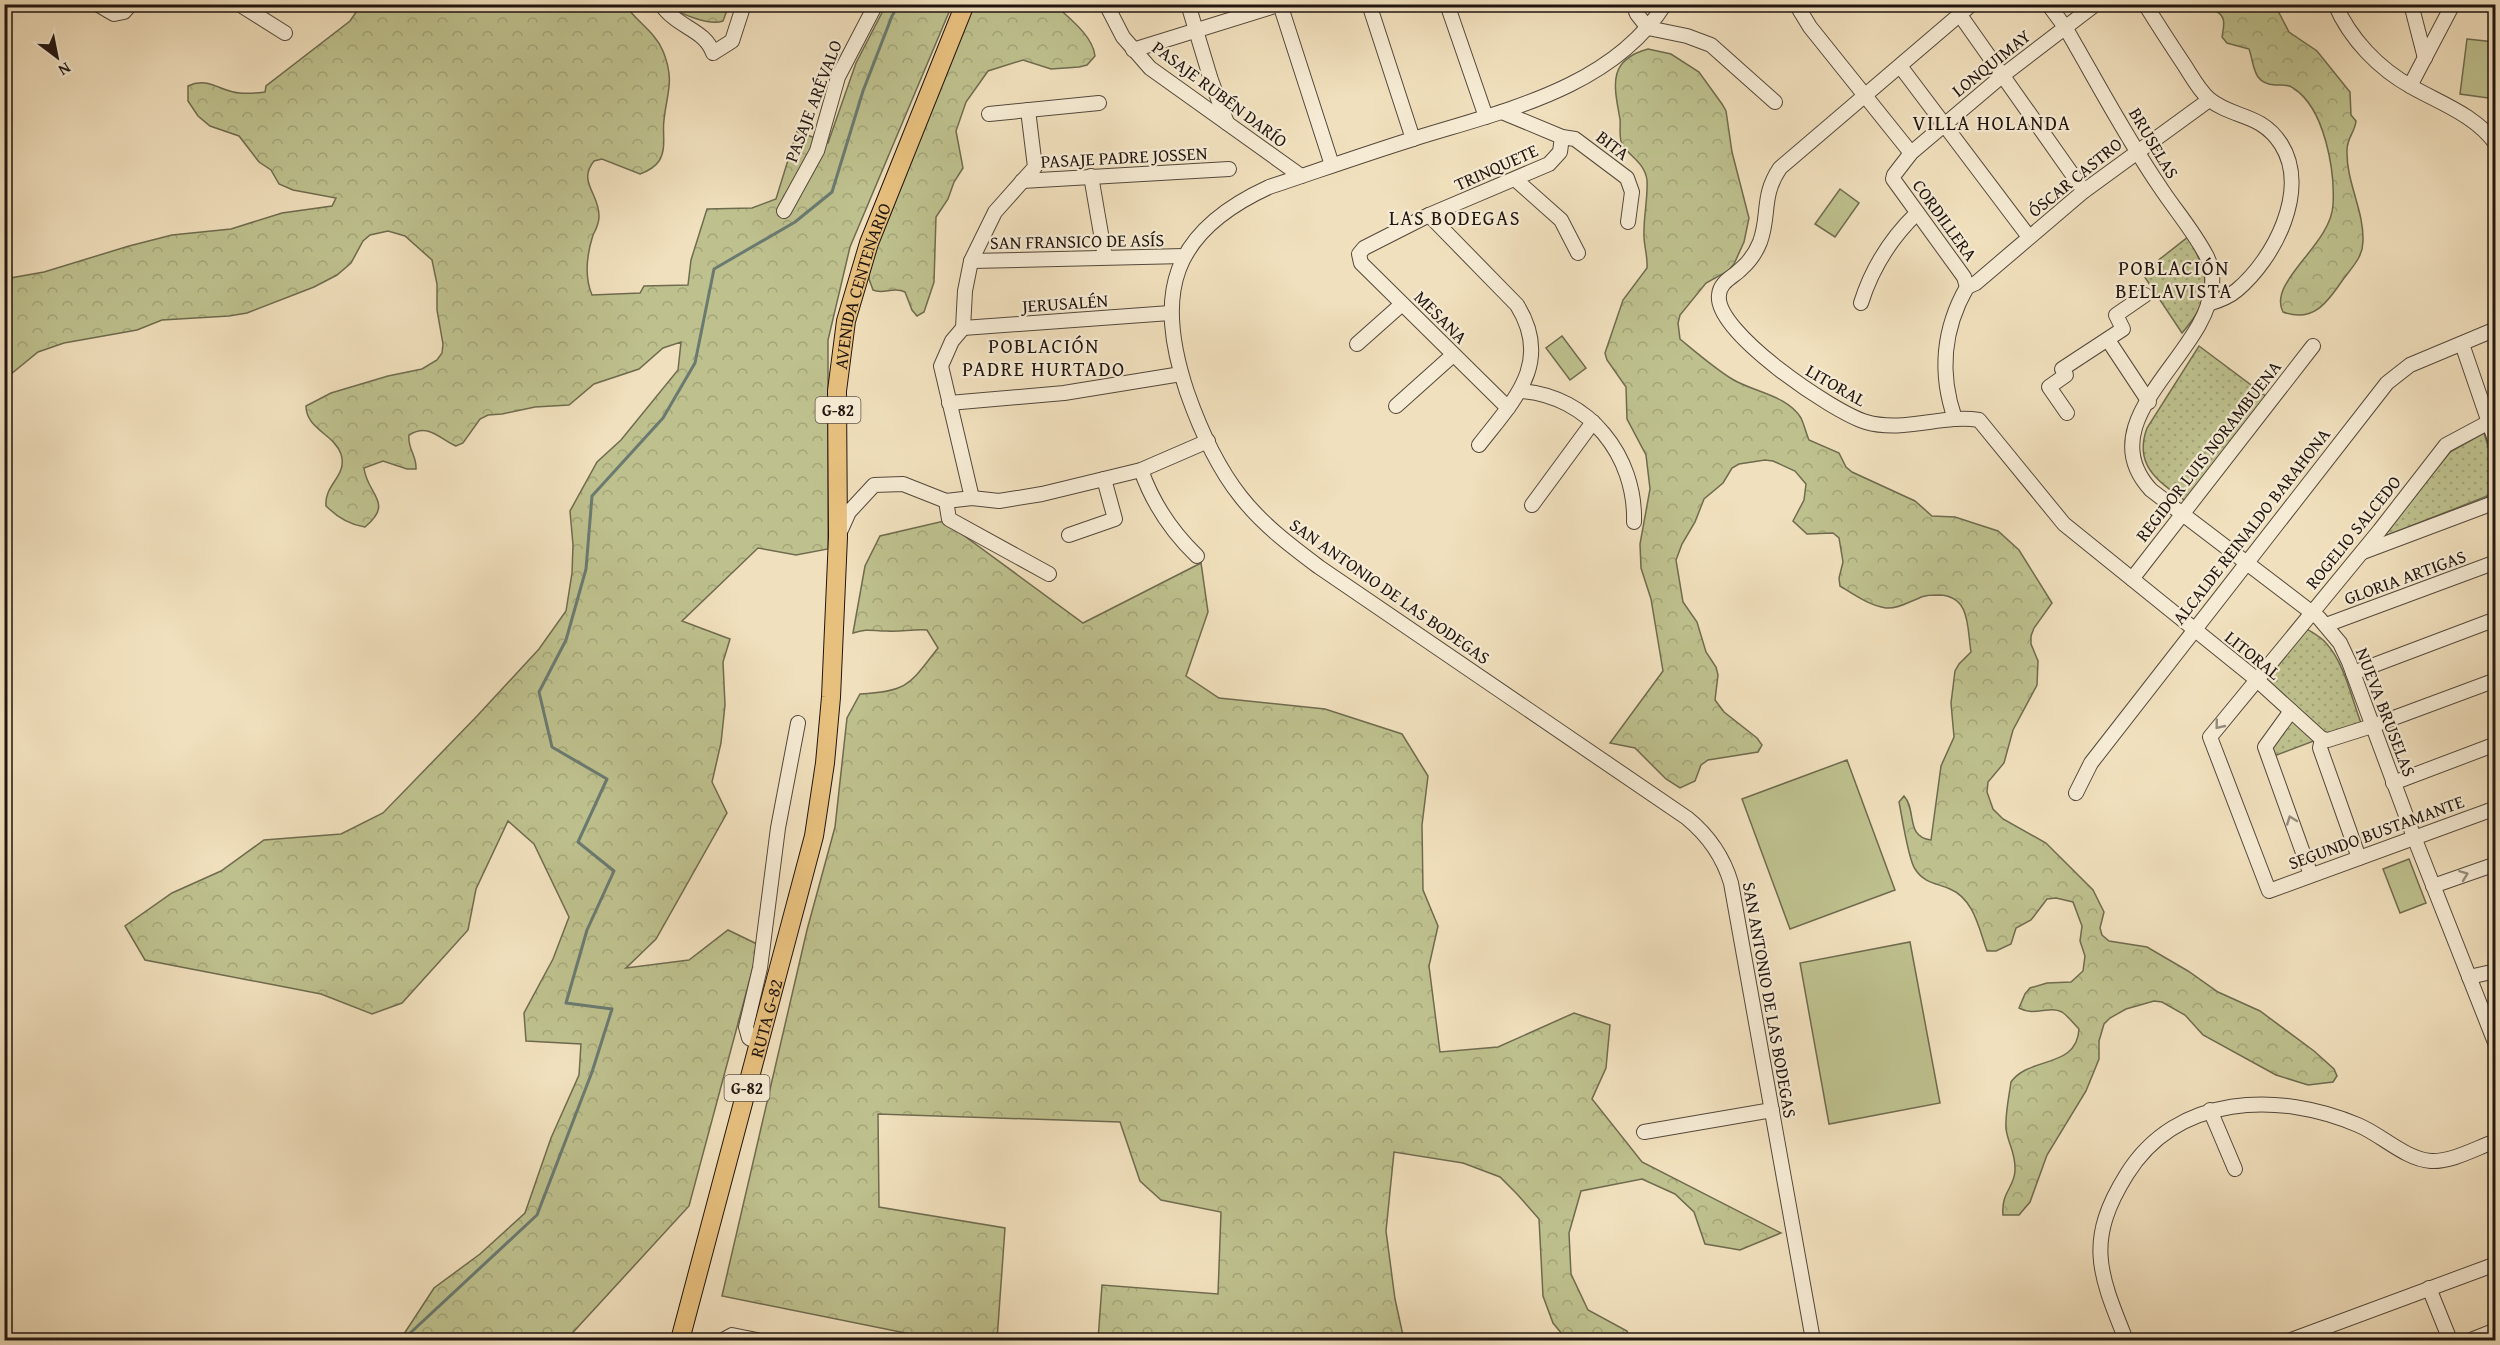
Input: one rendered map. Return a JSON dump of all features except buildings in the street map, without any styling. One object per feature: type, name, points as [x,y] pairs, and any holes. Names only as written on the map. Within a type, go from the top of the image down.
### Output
[{"type":"main road","name":"AVENIDA CENTENARIO","points":[[814,836],[829,730],[838,537],[837,391],[848,312],[868,243],[964,4]]},
{"type":"main road","name":"RUTA G-82","points":[[680,1341],[814,836]]},
{"type":"street","points":[[97,4],[114,14],[124,12],[130,4]]},
{"type":"street","points":[[239,4],[285,33]]},
{"type":"street","points":[[661,4],[675,21],[705,39],[713,53],[732,41],[744,4]]},
{"type":"street","name":"PASAJE ARÉVALO","points":[[784,210],[817,151],[838,77],[876,4]]},
{"type":"street","name":"PASAJE RUBÉN DARÍO","points":[[1106,4],[1114,24],[1133,50],[1160,76],[1301,176]]},
{"type":"street","points":[[1188,4],[1227,123]]},
{"type":"street","points":[[1369,4],[1413,139]]},
{"type":"street","points":[[1447,4],[1486,117]]},
{"type":"street","points":[[1633,4],[1636,14],[1648,28],[1687,36],[1711,45],[1775,102]]},
{"type":"street","name":"SAN ANTONIO DE LAS BODEGAS","points":[[1665,4],[1648,28],[1604,67],[1529,103],[1269,187],[1231,208],[1201,234],[1184,256],[1174,283],[1170,314],[1181,374],[1208,441],[1222,469],[1242,498],[1269,527],[1302,554],[1678,811],[1705,834],[1719,853],[1731,883],[1813,1341]]},
{"type":"street","name":"CORDILLERA","points":[[1796,4],[1810,27],[1911,153],[1896,171],[1893,179],[1964,277],[1967,287]]},
{"type":"street","name":"LITORAL","points":[[1972,4],[1785,162],[1775,175],[1766,198],[1759,243],[1749,261],[1721,287],[1719,303],[1737,330],[1783,374],[1816,397],[1848,415],[1867,422],[1896,425],[1926,424],[1955,419],[1979,420],[2064,524],[2256,679],[2322,739]]},
{"type":"street","name":"BRUSELAS","points":[[2048,4],[2065,27],[2137,151],[2206,254],[2212,278],[2208,304]]},
{"type":"street","name":"LONQUIMAY","points":[[1911,153],[2002,76],[2097,4]]},
{"type":"street","points":[[2145,4],[2200,89],[2210,100],[2222,107],[2252,117],[2268,128],[2285,152],[2292,181],[2283,220],[2263,261],[2237,290],[2208,304]]},
{"type":"street","points":[[2335,4],[2345,24],[2364,49],[2386,70],[2410,86],[2475,121],[2496,144]]},
{"type":"street","points":[[2411,4],[2425,58]]},
{"type":"street","points":[[2410,86],[2453,4]]},
{"type":"street","points":[[1133,50],[1280,5],[1332,165]]},
{"type":"street","points":[[1960,15],[2084,191]]},
{"type":"street","points":[[1900,66],[2030,237]]},
{"type":"street","name":"ÓSCAR CASTRO","points":[[1967,287],[1976,283],[2084,191],[2210,100]]},
{"type":"street","points":[[988,114],[1099,103]]},
{"type":"street","points":[[972,498],[941,366],[952,341],[963,328],[965,291],[971,261],[995,212],[1035,167],[1028,110]]},
{"type":"street","name":"BITA","points":[[1502,112],[1562,137],[1575,139],[1627,178],[1632,192],[1628,222]]},
{"type":"street","name":"TRINQUETE","points":[[1364,248],[1430,215],[1516,180],[1553,161],[1560,152],[1562,137]]},
{"type":"street","name":"PASAJE PADRE JOSSEN","points":[[1022,182],[1229,169]]},
{"type":"street","points":[[1090,176],[1105,257]]},
{"type":"street","points":[[1516,180],[1561,220],[1578,253]]},
{"type":"street","points":[[1861,303],[1871,274],[1887,248],[1917,213]]},
{"type":"street","points":[[1430,215],[1517,305],[1528,330],[1531,348],[1530,367],[1521,391],[1479,445]]},
{"type":"street","name":"MESANA","points":[[1364,248],[1359,254],[1361,263],[1508,408]]},
{"type":"street","name":"SAN FRANSICO DE ASÍS","points":[[971,261],[1184,256]]},
{"type":"street","points":[[1955,419],[1947,390],[1945,359],[1949,329],[1967,287]]},
{"type":"street","points":[[2067,413],[2049,387],[2066,375],[2062,369],[2123,329],[2116,315],[2145,295]]},
{"type":"street","points":[[1357,344],[1402,304]]},
{"type":"street","name":"NUEVA BRUSELAS","points":[[2208,304],[2199,326],[2157,385],[2134,428],[2132,445],[2134,462],[2140,477],[2151,490],[2310,612],[2326,625],[2340,643],[2496,1045]]},
{"type":"street","name":"JERUSALÉN","points":[[963,328],[1170,314]]},
{"type":"street","name":"ALCALDE REINALDO BARAHONA","points":[[2076,793],[2091,763],[2393,377],[2410,365],[2496,329]]},
{"type":"street","points":[[2108,340],[2149,402]]},
{"type":"street","points":[[2462,344],[2496,443]]},
{"type":"street","name":"REGIDOR LUIS NORAMBUENA","points":[[2132,579],[2313,346]]},
{"type":"street","points":[[1396,406],[1453,355]]},
{"type":"street","points":[[949,403],[1064,393],[1181,374]]},
{"type":"street","points":[[1521,391],[1539,393],[1563,402],[1593,422],[1610,441],[1623,463],[1631,488],[1634,522]]},
{"type":"street","points":[[1532,505],[1593,422]]},
{"type":"street","name":"ROGELIO SALCEDO","points":[[2269,891],[2210,737],[2446,445],[2489,422]]},
{"type":"street","points":[[838,537],[849,512],[874,485],[903,484],[946,501],[972,498],[999,501],[1042,494],[1140,470],[1208,441]]},
{"type":"street","points":[[1140,470],[1161,515],[1197,556]]},
{"type":"street","points":[[1069,535],[1115,519],[1104,479]]},
{"type":"street","points":[[946,501],[948,519],[1048,574]]},
{"type":"street","points":[[2360,553],[2496,502]]},
{"type":"street","name":"GLORIA ARTIGAS","points":[[2326,625],[2496,562]]},
{"type":"street","points":[[2352,673],[2496,619]]},
{"type":"street","points":[[2359,858],[2320,748],[2322,739],[2328,740],[2372,726],[2496,680]]},
{"type":"street","points":[[2291,711],[2265,747],[2311,875]]},
{"type":"street","points":[[759,1043],[749,1038],[746,1027],[760,968],[778,828],[798,723]]},
{"type":"street","points":[[2394,783],[2496,744]]},
{"type":"street","name":"SEGUNDO BUSTAMANTE","points":[[2269,891],[2496,808]]},
{"type":"street","points":[[2433,886],[2496,864]]},
{"type":"street","points":[[2469,977],[2496,971]]},
{"type":"street","points":[[2126,1341],[2106,1291],[2101,1269],[2101,1238],[2108,1212],[2121,1183],[2148,1147],[2173,1127],[2210,1110],[2248,1103],[2296,1107],[2352,1123],[2412,1155],[2432,1161],[2449,1158],[2496,1141]]},
{"type":"street","points":[[1644,1132],[1772,1110]]},
{"type":"street","points":[[2210,1110],[2235,1168]]},
{"type":"street","points":[[2291,1341],[2496,1264]]},
{"type":"street","points":[[2429,1288],[2450,1341]]},
{"type":"street","points":[[2471,1341],[2496,1330]]},
{"type":"street","points":[[723,1341],[732,1335],[757,1341]]},
{"type":"green space","points":[[361,5],[625,5],[660,44],[669,70],[669,86],[663,151],[659,161],[640,174],[602,159],[594,161],[589,168],[588,182],[599,217],[588,257],[587,273],[592,295],[640,293],[644,286],[688,285],[691,260],[707,209],[752,208],[776,199],[797,131],[828,143],[856,63],[886,5],[952,5],[850,247],[828,340],[828,549],[796,555],[758,548],[682,621],[730,639],[723,662],[725,705],[721,743],[712,782],[727,813],[656,939],[626,968],[689,960],[728,930],[759,945],[689,1206],[566,1340],[400,1340],[434,1288],[480,1254],[525,1213],[551,1138],[579,1075],[581,1044],[526,1041],[524,1013],[553,959],[569,917],[534,844],[508,821],[476,889],[468,930],[402,1003],[372,1014],[321,994],[145,960],[125,926],[172,893],[221,871],[264,840],[341,834],[383,813],[478,715],[539,649],[566,611],[572,573],[573,545],[570,511],[597,462],[621,440],[678,370],[681,342],[663,348],[639,369],[594,384],[569,405],[535,407],[488,415],[480,419],[463,443],[456,446],[428,431],[409,435],[409,444],[416,469],[407,469],[383,461],[364,468],[379,504],[374,518],[365,527],[344,520],[326,506],[328,492],[341,468],[341,454],[333,441],[310,420],[306,406],[331,393],[388,376],[422,369],[437,360],[442,353],[443,344],[437,310],[437,284],[432,260],[405,236],[388,231],[370,235],[363,241],[351,263],[337,275],[314,287],[247,313],[162,320],[137,330],[64,343],[38,352],[5,379],[5,279],[44,272],[172,235],[231,229],[282,213],[332,206],[336,198],[293,190],[279,184],[271,170],[259,162],[239,136],[210,126],[198,116],[188,101],[188,86],[202,83],[233,92],[265,92],[266,86],[350,21]]},
{"type":"green space","points":[[668,5],[729,5],[723,21],[710,22],[680,12]]},
{"type":"green space","points":[[973,5],[1055,5],[1090,41],[1095,56],[1087,65],[1079,67],[1051,69],[1023,60],[988,71],[966,102],[956,131],[963,168],[954,182],[948,199],[936,217],[934,282],[924,312],[917,316],[905,292],[873,290],[869,279],[869,266]]},
{"type":"green space","points":[[2212,5],[2275,5],[2289,32],[2317,51],[2350,92],[2351,115],[2356,121],[2347,146],[2347,162],[2363,230],[2361,253],[2331,297],[2311,313],[2294,315],[2283,312],[2280,300],[2291,276],[2312,249],[2330,220],[2333,191],[2326,141],[2313,110],[2304,97],[2289,86],[2268,84],[2262,81],[2256,73],[2249,49],[2227,43],[2222,37],[2223,18]]},
{"type":"green space","points":[[2467,39],[2495,42],[2495,99],[2460,94]]},
{"type":"green space","points":[[1648,49],[1671,54],[1699,72],[1722,104],[1726,111],[1732,152],[1749,218],[1744,242],[1734,264],[1728,271],[1706,283],[1680,315],[1678,323],[1680,339],[1732,379],[1779,399],[1795,410],[1801,418],[1809,440],[1839,453],[1846,467],[1852,472],[1915,501],[1932,516],[1955,517],[1998,531],[2019,550],[2052,603],[2031,636],[2031,644],[2038,661],[2037,685],[2013,730],[2004,763],[1988,782],[1987,792],[1993,809],[2003,819],[2046,843],[2093,890],[2104,912],[2100,928],[2102,935],[2109,941],[2147,947],[2218,992],[2260,1011],[2314,1051],[2334,1069],[2337,1076],[2333,1082],[2308,1085],[2276,1075],[2203,1035],[2185,1015],[2162,1002],[2154,1001],[2126,1009],[2104,1024],[2099,1041],[2099,1059],[2086,1091],[2047,1155],[2030,1202],[2019,1215],[2003,1215],[2004,1201],[2015,1171],[2006,1129],[2011,1082],[2029,1068],[2061,1056],[2070,1050],[2076,1042],[2079,1029],[2057,1010],[2031,1011],[2019,1008],[2030,988],[2047,983],[2071,982],[2083,971],[2085,956],[2080,941],[2082,926],[2073,902],[2056,898],[2047,899],[2031,920],[2016,928],[2011,944],[1996,951],[1987,951],[1975,916],[1965,900],[1950,889],[1926,880],[1915,869],[1899,802],[1904,796],[1910,808],[1914,828],[1923,838],[1931,840],[1941,766],[1954,737],[1951,703],[1955,671],[1971,652],[1966,615],[1957,601],[1949,597],[1925,596],[1898,607],[1886,608],[1868,602],[1840,586],[1839,578],[1843,562],[1839,538],[1833,533],[1807,534],[1793,521],[1804,500],[1806,484],[1795,471],[1773,461],[1765,460],[1739,464],[1732,468],[1723,483],[1704,499],[1676,560],[1683,602],[1697,622],[1706,652],[1716,667],[1718,675],[1715,700],[1724,712],[1757,738],[1762,745],[1758,752],[1708,760],[1701,765],[1695,781],[1680,788],[1666,779],[1635,748],[1610,743],[1663,671],[1651,599],[1641,568],[1640,544],[1650,489],[1646,455],[1627,419],[1626,387],[1607,360],[1605,353],[1623,300],[1647,268],[1644,236],[1646,174],[1621,143],[1615,85],[1616,76],[1625,60]]},
{"type":"green space","points":[[1840,189],[1859,203],[1835,237],[1815,224]]},
{"type":"green space","points":[[2188,237],[2201,263],[2205,286],[2200,308],[2182,333],[2142,273]]},
{"type":"green space","points":[[1562,336],[1586,368],[1570,380],[1546,348]]},
{"type":"green space","points":[[2199,346],[2267,397],[2187,502],[2158,480],[2146,463],[2143,453],[2147,428]]},
{"type":"green space","points":[[2484,433],[2495,469],[2495,493],[2380,538],[2450,452]]},
{"type":"green space","points":[[944,521],[1083,623],[1201,563],[1208,612],[1186,676],[1219,698],[1325,709],[1402,734],[1428,776],[1422,825],[1423,890],[1438,926],[1429,966],[1440,1052],[1498,1047],[1574,1013],[1610,1025],[1606,1068],[1592,1099],[1642,1162],[1781,1233],[1740,1250],[1705,1244],[1694,1212],[1675,1194],[1642,1179],[1581,1191],[1569,1233],[1571,1274],[1588,1310],[1627,1331],[1630,1340],[1567,1340],[1553,1323],[1543,1296],[1539,1219],[1517,1194],[1500,1177],[1463,1163],[1394,1152],[1386,1231],[1395,1299],[1404,1340],[1098,1340],[1102,1285],[1218,1294],[1221,1212],[1161,1200],[1140,1181],[1120,1122],[878,1114],[879,1207],[1005,1228],[997,1340],[940,1340],[722,1296],[807,930],[835,827],[847,718],[860,694],[889,691],[906,684],[938,648],[927,630],[866,630],[853,633],[865,566],[880,536]]},
{"type":"green space","points":[[2307,629],[2324,641],[2333,651],[2347,681],[2361,723],[2274,756],[2271,746],[2298,711],[2262,679]]},
{"type":"green space","points":[[1847,760],[1895,890],[1790,929],[1742,799]]},
{"type":"green space","points":[[2409,859],[2426,903],[2400,913],[2383,869]]},
{"type":"green space","points":[[1910,942],[1940,1103],[1829,1124],[1800,963]]},
{"type":"waterway","points":[[407,1340],[407,1336],[537,1215],[592,1072],[612,1009],[566,1003],[587,930],[614,871],[578,842],[607,779],[552,747],[539,692],[566,640],[586,569],[592,496],[663,418],[695,363],[714,269],[795,222],[832,192],[863,91],[892,16],[899,4]]},
{"type":"district","name":"VILLA HOLANDA","points":[[1992,122]]},
{"type":"district","name":"LAS BODEGAS","points":[[1455,217]]},
{"type":"district","name":"POBLACIÓN BELLAVISTA","points":[[2174,278]]},
{"type":"district","name":"POBLACIÓN PADRE HURTADO","points":[[1044,356]]}]
